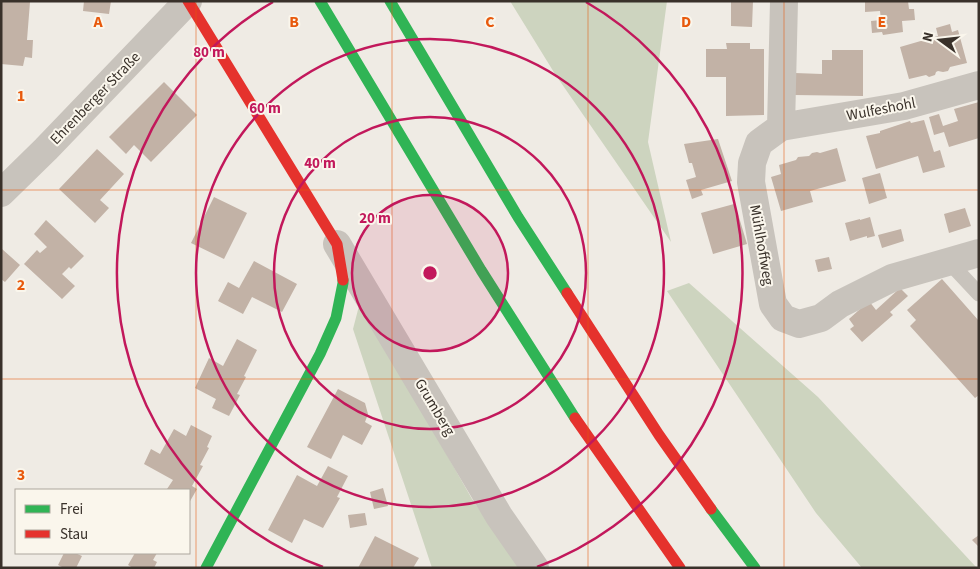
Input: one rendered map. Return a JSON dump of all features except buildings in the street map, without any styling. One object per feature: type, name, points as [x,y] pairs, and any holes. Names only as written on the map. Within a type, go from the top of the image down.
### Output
[{"type":"main road","name":"Grumberg","points":[[188,1],[338,244],[343,283],[336,318],[320,354],[206,568]]},
{"type":"main road","points":[[320,1],[496,294],[585,434],[680,568]]},
{"type":"main road","points":[[390,1],[523,225],[659,434],[755,568]]},
{"type":"street","name":"Ehrenberger Straße","points":[[1,193],[46,149],[188,1]]},
{"type":"street","points":[[781,127],[784,1]]},
{"type":"street","name":"Wulfeshohl","points":[[781,127],[904,106],[979,85]]},
{"type":"street","name":"Mühlhoffweg","points":[[781,127],[759,143],[752,163],[751,182],[773,304],[783,318],[799,324],[821,318],[840,304],[892,278],[979,253]]},
{"type":"street","name":"Grumberg","points":[[338,244],[499,516],[535,568]]},
{"type":"lane","points":[[949,262],[979,294]]},
{"type":"green space","points":[[510,1],[667,1],[648,142],[671,242],[555,74]]},
{"type":"green space","points":[[689,283],[818,397],[977,568],[862,568],[816,513],[667,291]]},
{"type":"green space","points":[[360,302],[472,499],[521,568],[432,568],[353,329]]},
{"type":"traffic: fast","points":[[320,1],[481,270],[575,418]]},
{"type":"traffic: fast","points":[[390,1],[518,217],[567,293]]},
{"type":"traffic: fast","points":[[206,568],[320,354],[336,318],[343,280]]},
{"type":"traffic: fast","points":[[711,509],[755,568]]},
{"type":"traffic: jam","points":[[188,1],[337,244],[343,280]]},
{"type":"traffic: jam","points":[[567,293],[659,435],[711,509]]},
{"type":"traffic: jam","points":[[575,418],[680,568]]}]
